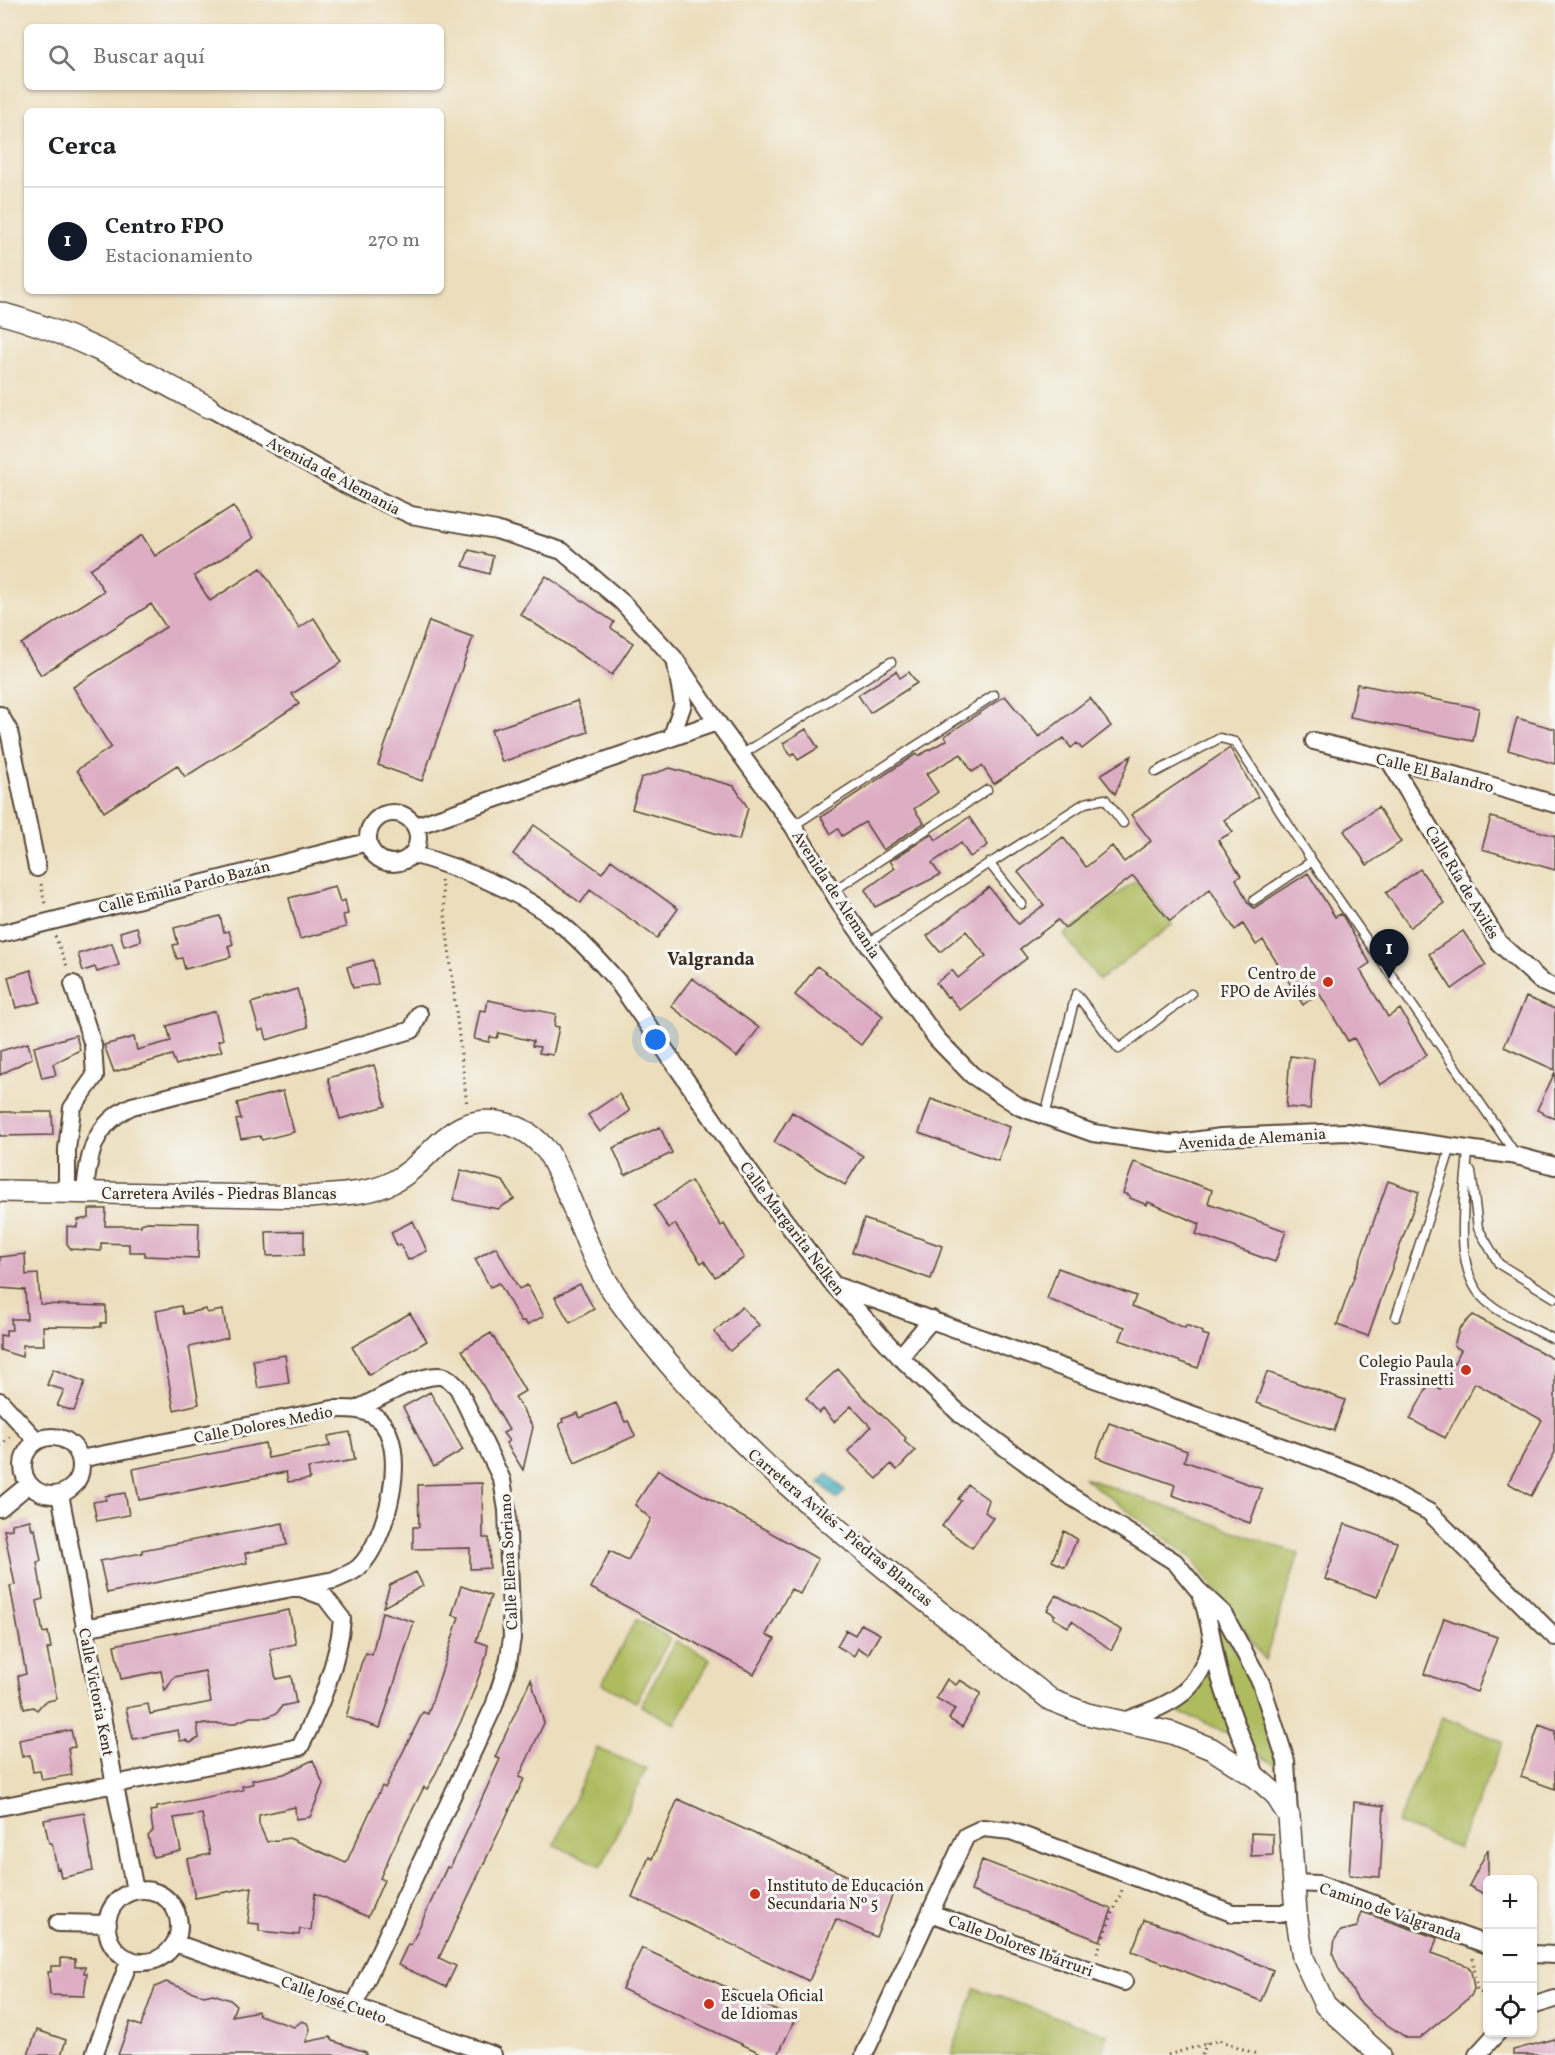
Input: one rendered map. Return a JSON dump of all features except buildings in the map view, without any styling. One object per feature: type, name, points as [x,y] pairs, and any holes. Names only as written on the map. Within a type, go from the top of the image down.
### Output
[{"type":"street","points":[[0,313],[35,322],[98,347],[208,407]]},
{"type":"street","name":"Avenida de Alemania","points":[[208,407],[348,486],[411,515],[496,530],[561,551],[622,602],[674,658],[717,722],[794,826],[833,891],[937,1039],[972,1074],[1020,1107],[1093,1133],[1172,1144],[1221,1137],[1347,1132],[1517,1156],[1555,1166]]},
{"type":"street","points":[[672,736],[683,704],[674,658]]},
{"type":"street","points":[[0,716],[9,731],[37,868]]},
{"type":"street","points":[[416,826],[717,722]]},
{"type":"street","name":"Calle El Balandro","points":[[1314,741],[1555,804]]},
{"type":"street","name":"Calle Ría de Avilés","points":[[1389,760],[1499,943],[1542,982],[1555,988]]},
{"type":"street","points":[[392,812],[402,814],[416,826],[418,842],[413,854],[402,862],[382,861],[372,852],[368,842],[369,829],[381,815],[392,812]]},
{"type":"street","name":"Calle Emilia Pardo Bazán","points":[[0,934],[368,842]]},
{"type":"street","name":"Calle Margarita Nelken","points":[[413,854],[448,865],[509,891],[555,919],[591,950],[618,982],[767,1197],[833,1284],[900,1357],[960,1414],[1072,1497],[1175,1562],[1198,1590]]},
{"type":"street","points":[[73,984],[93,1045],[95,1076],[72,1108],[67,1149],[76,1192]]},
{"type":"street","points":[[76,1192],[87,1168],[97,1134],[116,1113],[132,1106],[412,1030],[418,1014]]},
{"type":"street","name":"Carretera Avilés - Piedras Blancas","points":[[0,1191],[310,1197],[360,1192],[391,1183],[418,1163],[449,1133],[469,1122],[490,1120],[518,1126],[537,1139],[556,1166],[591,1253],[615,1294],[670,1363],[765,1466],[1051,1700],[1087,1714],[1172,1733],[1212,1749],[1257,1778],[1275,1794],[1289,1816]]},
{"type":"street","points":[[833,1284],[1360,1474],[1429,1512],[1555,1637]]},
{"type":"street","points":[[900,1357],[932,1319]]},
{"type":"street","name":"Calle Elena Soriano","points":[[354,2006],[494,1706],[508,1663],[512,1638],[507,1510],[502,1480],[458,1388],[449,1378],[439,1376],[423,1379],[357,1409]]},
{"type":"street","points":[[0,1401],[37,1441]]},
{"type":"street","name":"Calle Dolores Medio","points":[[80,1459],[333,1409],[357,1409],[378,1418],[391,1440],[396,1466],[391,1494],[374,1545],[359,1568],[334,1580],[84,1628]]},
{"type":"street","points":[[51,1437],[61,1438],[72,1444],[80,1459],[80,1474],[76,1483],[60,1494],[42,1493],[29,1484],[23,1463],[26,1453],[37,1441],[51,1437]]},
{"type":"street","points":[[0,1509],[29,1484]]},
{"type":"street","name":"Calle Victoria Kent","points":[[60,1494],[135,1891]]},
{"type":"street","points":[[0,1807],[300,1747],[310,1728],[341,1640],[342,1619],[325,1597],[298,1587]]},
{"type":"street","points":[[1198,1590],[1208,1614],[1212,1640],[1231,1713],[1257,1778]]},
{"type":"street","points":[[1198,1590],[1223,1613],[1261,1683],[1286,1761],[1296,1913],[1303,1958],[1325,2005],[1380,2055]]},
{"type":"street","points":[[1121,1722],[1168,1704],[1182,1696],[1204,1668],[1212,1640]]},
{"type":"street","points":[[930,1912],[966,1836],[983,1828],[1011,1831],[1232,1913],[1276,1915],[1296,1913]]},
{"type":"street","name":"Camino de Valgranda","points":[[1294,1883],[1318,1884],[1482,1943]]},
{"type":"street","points":[[148,1890],[160,1894],[172,1904],[178,1923],[175,1943],[168,1953],[157,1959],[142,1962],[130,1959],[118,1952],[111,1942],[108,1924],[111,1910],[118,1900],[135,1891],[148,1890]]},
{"type":"street","name":"Calle Dolores Ibárruri","points":[[864,2055],[930,1912],[1124,1982]]},
{"type":"street","points":[[58,1923],[108,1924]]},
{"type":"street","name":"Calle José Cueto","points":[[175,1943],[492,2055]]},
{"type":"street","points":[[1537,1954],[1555,1955]]},
{"type":"street","points":[[94,2055],[130,1959]]},
{"type":"street","points":[[1537,2005],[1555,1999]]},
{"type":"street","points":[[1477,2055],[1493,2037]]},
{"type":"lane","points":[[741,755],[891,662]]},
{"type":"lane","points":[[794,826],[994,695]]},
{"type":"lane","points":[[1156,772],[1220,738],[1234,742],[1312,861],[1517,1156]]},
{"type":"lane","points":[[833,891],[987,790]]},
{"type":"lane","points":[[868,943],[1085,803],[1105,799],[1123,823]]},
{"type":"lane","points":[[1254,900],[1312,861]]},
{"type":"lane","points":[[989,864],[1022,904]]},
{"type":"lane","points":[[1045,1117],[1076,994],[1119,1049],[1191,994]]},
{"type":"lane","points":[[1396,1317],[1450,1147]]},
{"type":"lane","points":[[1468,1149],[1478,1228],[1498,1264],[1555,1298]]},
{"type":"lane","points":[[1468,1149],[1463,1234],[1468,1277],[1486,1301],[1555,1340]]},
{"type":"path","points":[[448,865],[441,881],[469,1122]]},
{"type":"path","points":[[37,868],[49,921],[73,984]]},
{"type":"path","points":[[1090,1969],[1128,1874]]},
{"type":"path","points":[[1482,1943],[1472,1962],[1477,1989],[1483,1994]]},
{"type":"path","points":[[1168,2055],[1207,2042],[1229,2042],[1259,2055]]},
{"type":"path","points":[[1202,2055],[1207,2042]]},
{"type":"green space","points":[[1136,880],[1172,925],[1099,980],[1064,935]]},
{"type":"green space","points":[[1082,1477],[1299,1554],[1265,1660],[1192,1558]]},
{"type":"green space","points":[[1212,1608],[1255,1689],[1269,1725],[1280,1769],[1251,1749],[1232,1700]]},
{"type":"green space","points":[[636,1619],[670,1638],[636,1702],[602,1684]]},
{"type":"green space","points":[[676,1641],[710,1659],[675,1724],[641,1706]]},
{"type":"green space","points":[[1210,1667],[1231,1735],[1200,1720],[1170,1710]]},
{"type":"green space","points":[[1442,1717],[1503,1742],[1458,1848],[1397,1823]]},
{"type":"green space","points":[[597,1748],[646,1769],[602,1866],[554,1845]]},
{"type":"green space","points":[[975,1988],[1108,2035],[1101,2055],[951,2055]]},
{"type":"water","points":[[828,1474],[845,1491],[837,1499],[819,1482]]},
{"type":"place","name":"Centro FPO","points":[[1389,979]]},
{"type":"place","name":"Centro de FPO de Avilés","points":[[1328,982]]},
{"type":"place","name":"Colegio Paula Frassinetti","points":[[1466,1370]]},
{"type":"place","name":"Instituto de Educación Secundaria Nº 5","points":[[755,1894]]},
{"type":"place","name":"Escuela Oficial de Idiomas","points":[[709,2004]]},
{"type":"district","name":"Valgranda","points":[[711,959]]}]
